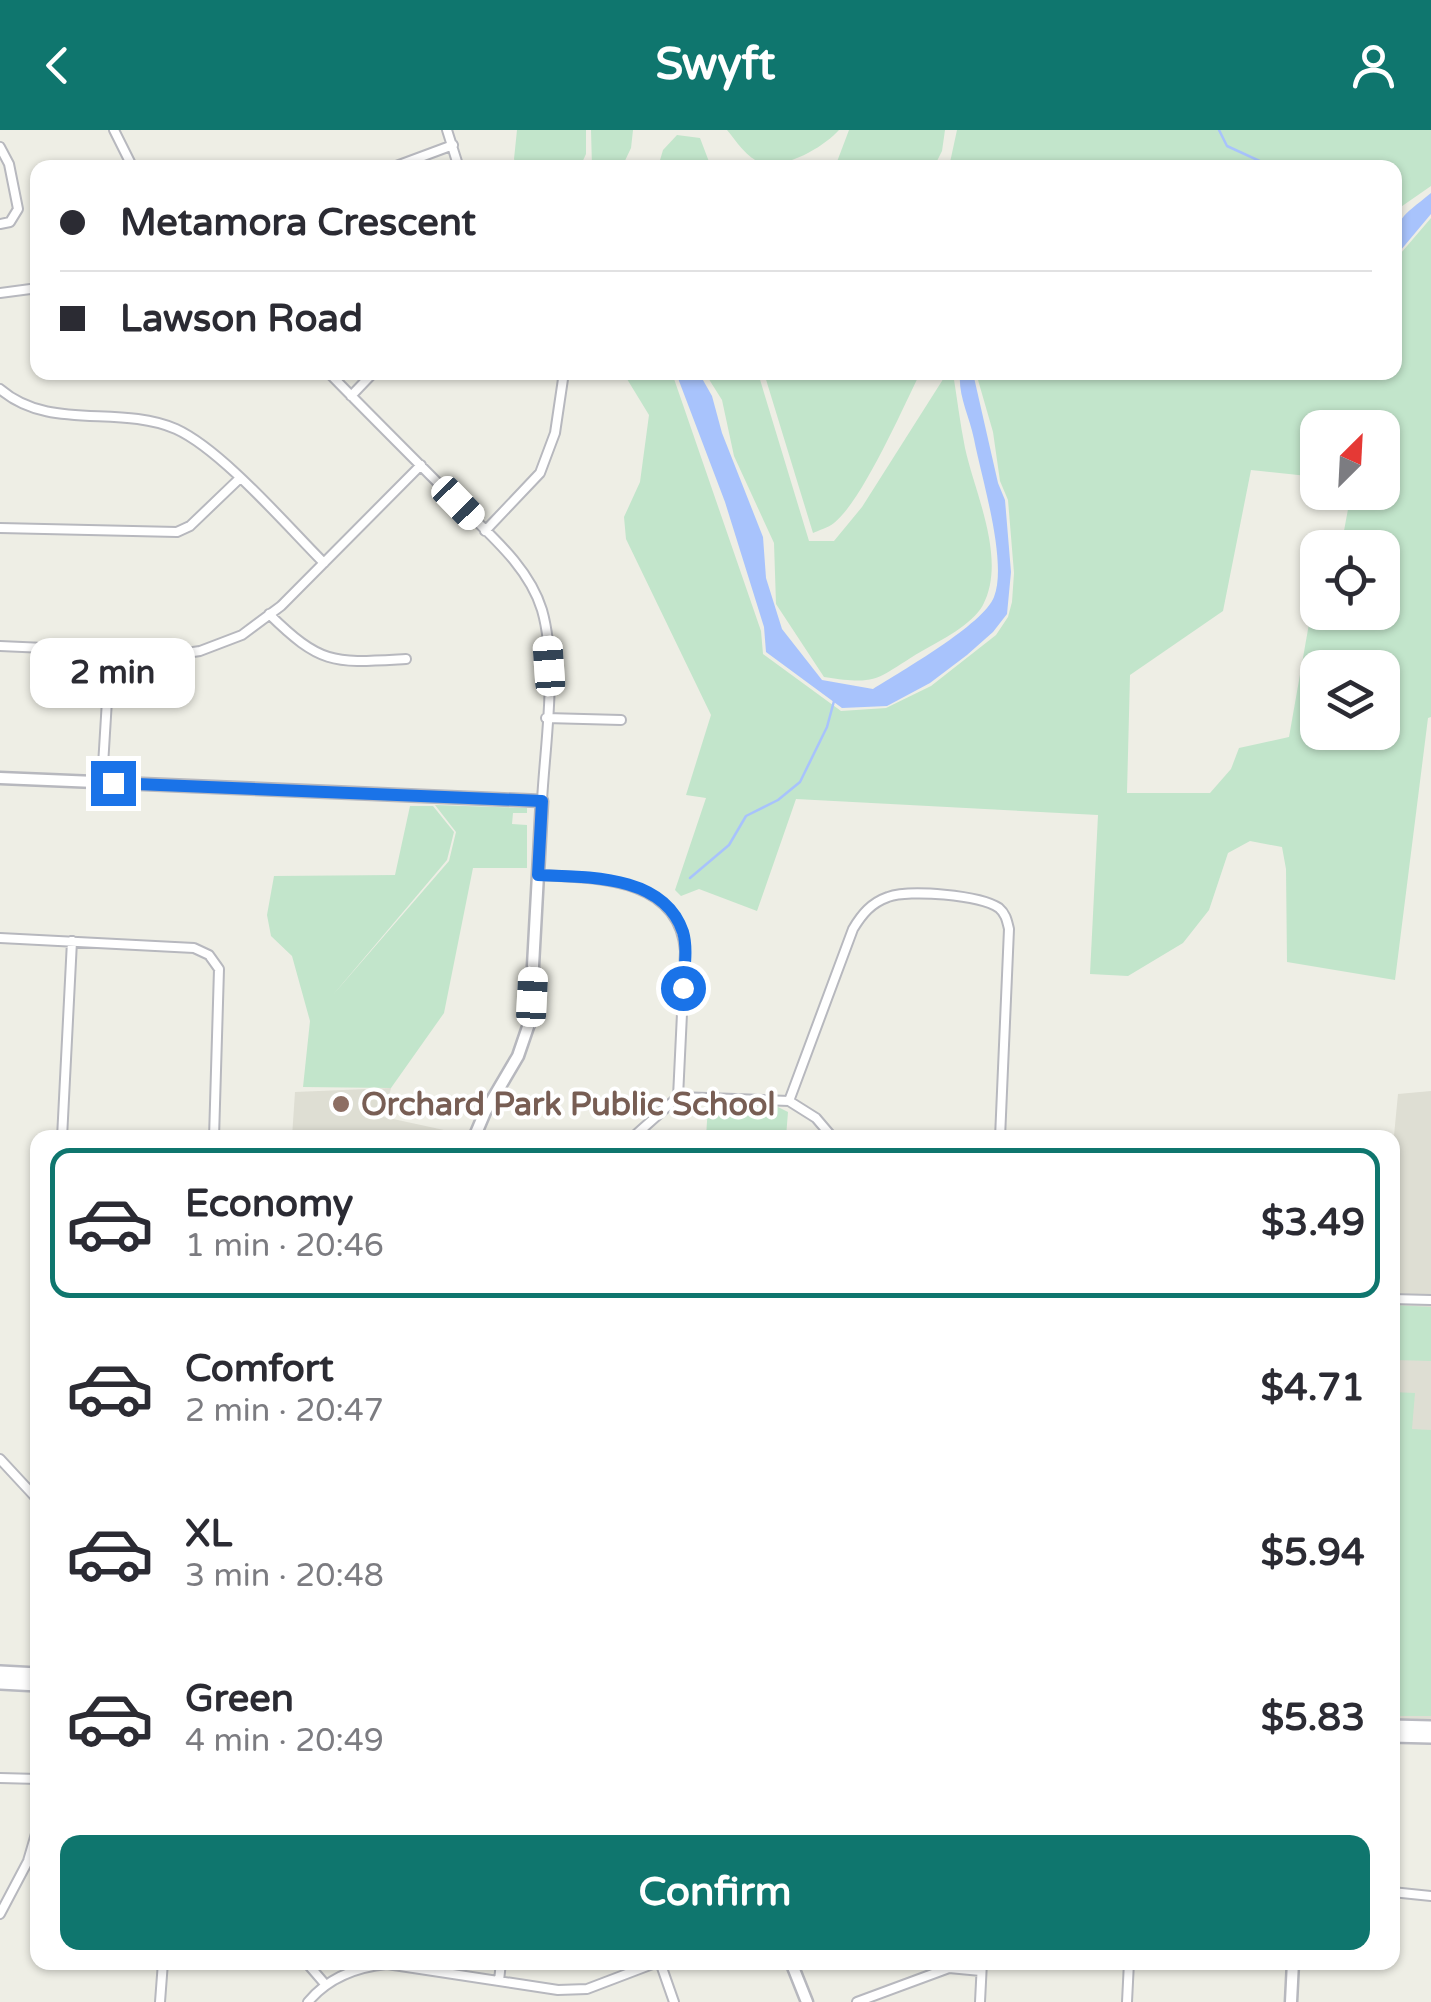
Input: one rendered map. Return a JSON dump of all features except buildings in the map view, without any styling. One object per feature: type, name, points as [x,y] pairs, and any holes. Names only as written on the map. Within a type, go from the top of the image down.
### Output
[{"type":"main road","points":[[0,1672],[30,1674]]},
{"type":"main road","points":[[0,1683],[30,1685]]},
{"type":"main road","points":[[1400,1726],[1431,1728]]},
{"type":"main road","points":[[1400,1736],[1431,1737]]},
{"type":"street","points":[[114,130],[128,160]]},
{"type":"street","points":[[447,130],[457,160]]},
{"type":"street","points":[[412,160],[452,145]]},
{"type":"street","points":[[0,147],[9,164],[18,209],[10,222],[0,224]]},
{"type":"street","points":[[0,293],[30,289]]},
{"type":"street","points":[[336,380],[485,531],[528,579],[542,610],[549,666],[530,1021],[518,1056],[477,1130]]},
{"type":"street","points":[[351,396],[366,380]]},
{"type":"street","points":[[485,531],[540,473],[555,433],[563,380]]},
{"type":"street","points":[[0,389],[32,409],[66,415],[128,417],[176,429],[202,443],[324,564]]},
{"type":"street","points":[[0,646],[179,654],[200,651],[242,635],[324,564],[420,465]]},
{"type":"street","points":[[0,528],[177,532],[190,526],[239,479]]},
{"type":"street","points":[[269,614],[302,646],[328,658],[364,662],[406,659]]},
{"type":"street","points":[[102,782],[110,651]]},
{"type":"street","points":[[546,718],[620,720]]},
{"type":"street","points":[[0,778],[542,801]]},
{"type":"street","points":[[538,875],[589,877],[627,885],[661,898],[675,917],[684,934],[685,952],[678,1097]]},
{"type":"street","points":[[789,1100],[863,914],[876,902],[907,892],[968,898],[999,908],[1006,916],[1009,930],[1000,1130]]},
{"type":"street","points":[[0,938],[194,948],[210,955],[219,969],[214,1130]]},
{"type":"street","points":[[62,1130],[72,941]]},
{"type":"street","points":[[641,1130],[678,1097],[789,1100],[826,1130]]},
{"type":"street","points":[[1400,1299],[1431,1300]]},
{"type":"street","points":[[0,1458],[30,1491]]},
{"type":"street","points":[[0,1778],[30,1780]]},
{"type":"street","points":[[0,1914],[30,1868]]},
{"type":"street","points":[[1400,1893],[1431,1896]]},
{"type":"street","points":[[160,2002],[162,1970]]},
{"type":"street","points":[[313,1970],[325,1984]]},
{"type":"street","points":[[308,2002],[325,1984],[356,1970]]},
{"type":"street","points":[[430,1970],[558,1990],[587,1989],[638,1970]]},
{"type":"street","points":[[498,1981],[500,1970]]},
{"type":"street","points":[[662,1970],[674,2002]]},
{"type":"street","points":[[794,1970],[807,2002]]},
{"type":"street","points":[[857,2002],[944,1970]]},
{"type":"street","points":[[980,2002],[982,1970]]},
{"type":"street","points":[[1127,2002],[1129,1970]]},
{"type":"street","points":[[1291,2002],[1293,1970]]},
{"type":"shaded area","name":"Orchard Park Public School","points":[[391,1088],[384,1117],[444,1130],[292,1130],[295,1092]]},
{"type":"shaded area","points":[[1431,1091],[1431,1723],[1400,1723],[1400,1130],[1395,1130],[1398,1094]]},
{"type":"green space","points":[[517,130],[586,130],[583,160],[514,159]]},
{"type":"green space","points":[[591,130],[633,130],[625,160],[592,160]]},
{"type":"green space","points":[[727,130],[839,130],[803,156],[790,160],[756,160]]},
{"type":"green space","points":[[849,130],[945,130],[938,160],[838,160]]},
{"type":"green space","points":[[957,130],[1431,130],[1431,186],[1402,206],[1402,160],[951,160]]},
{"type":"green space","points":[[677,135],[700,138],[708,160],[660,160],[663,150]]},
{"type":"green space","points":[[1431,218],[1431,717],[1395,980],[1287,962],[1286,869],[1282,847],[1250,841],[1228,853],[1209,910],[1183,943],[1128,976],[1090,974],[1098,815],[796,799],[757,911],[699,889],[681,896],[675,890],[706,798],[686,795],[711,715],[626,539],[624,517],[640,482],[649,415],[628,380],[674,380],[761,631],[763,654],[841,711],[886,708],[931,686],[996,635],[1008,617],[1014,573],[1008,500],[1000,481],[993,432],[978,380],[1402,380],[1402,252]]},
{"type":"green space","points":[[709,380],[760,380],[809,541],[834,541],[862,507],[943,380],[954,380],[965,448],[990,547],[990,587],[978,612],[956,631],[877,677],[857,681],[824,677],[776,604],[774,543],[734,456],[722,400]]},
{"type":"green space","points":[[766,380],[917,380],[857,495],[834,523],[813,533]]},
{"type":"green space","points":[[435,805],[527,808],[527,813],[513,813],[512,824],[527,825],[527,868],[473,868],[444,1013],[391,1088],[303,1087],[310,1021],[292,956],[271,936],[267,915],[274,876],[395,875],[410,806],[433,806],[454,832],[447,860],[332,996],[449,861],[456,832]]},
{"type":"green space","points":[[708,1106],[778,1107],[788,1112],[787,1130],[706,1130]]},
{"type":"green space","points":[[1400,1305],[1431,1307],[1431,1361],[1400,1360]]},
{"type":"green space","points":[[1400,1392],[1415,1393],[1412,1429],[1431,1430],[1431,1716],[1400,1716]]},
{"type":"water","points":[[1431,193],[1431,214],[1402,249],[1402,219]]},
{"type":"water","points":[[679,380],[703,380],[712,396],[722,433],[763,537],[766,578],[782,629],[822,680],[873,689],[958,633],[994,597],[996,541],[960,381],[975,380],[1005,500],[1011,572],[1007,614],[993,632],[930,683],[887,706],[842,708],[766,652],[764,627],[725,502]]},
{"type":"waterway","points":[[1219,130],[1227,146],[1258,160]]},
{"type":"waterway","points":[[690,878],[729,845],[746,816],[778,800],[800,782],[827,727],[834,701]]},
{"type":"place","name":"Orchard Park Public School","points":[[341,1104]]},
{"type":"route","points":[[113,783],[542,801],[538,875],[614,881],[661,898],[684,934],[683,988]]}]
